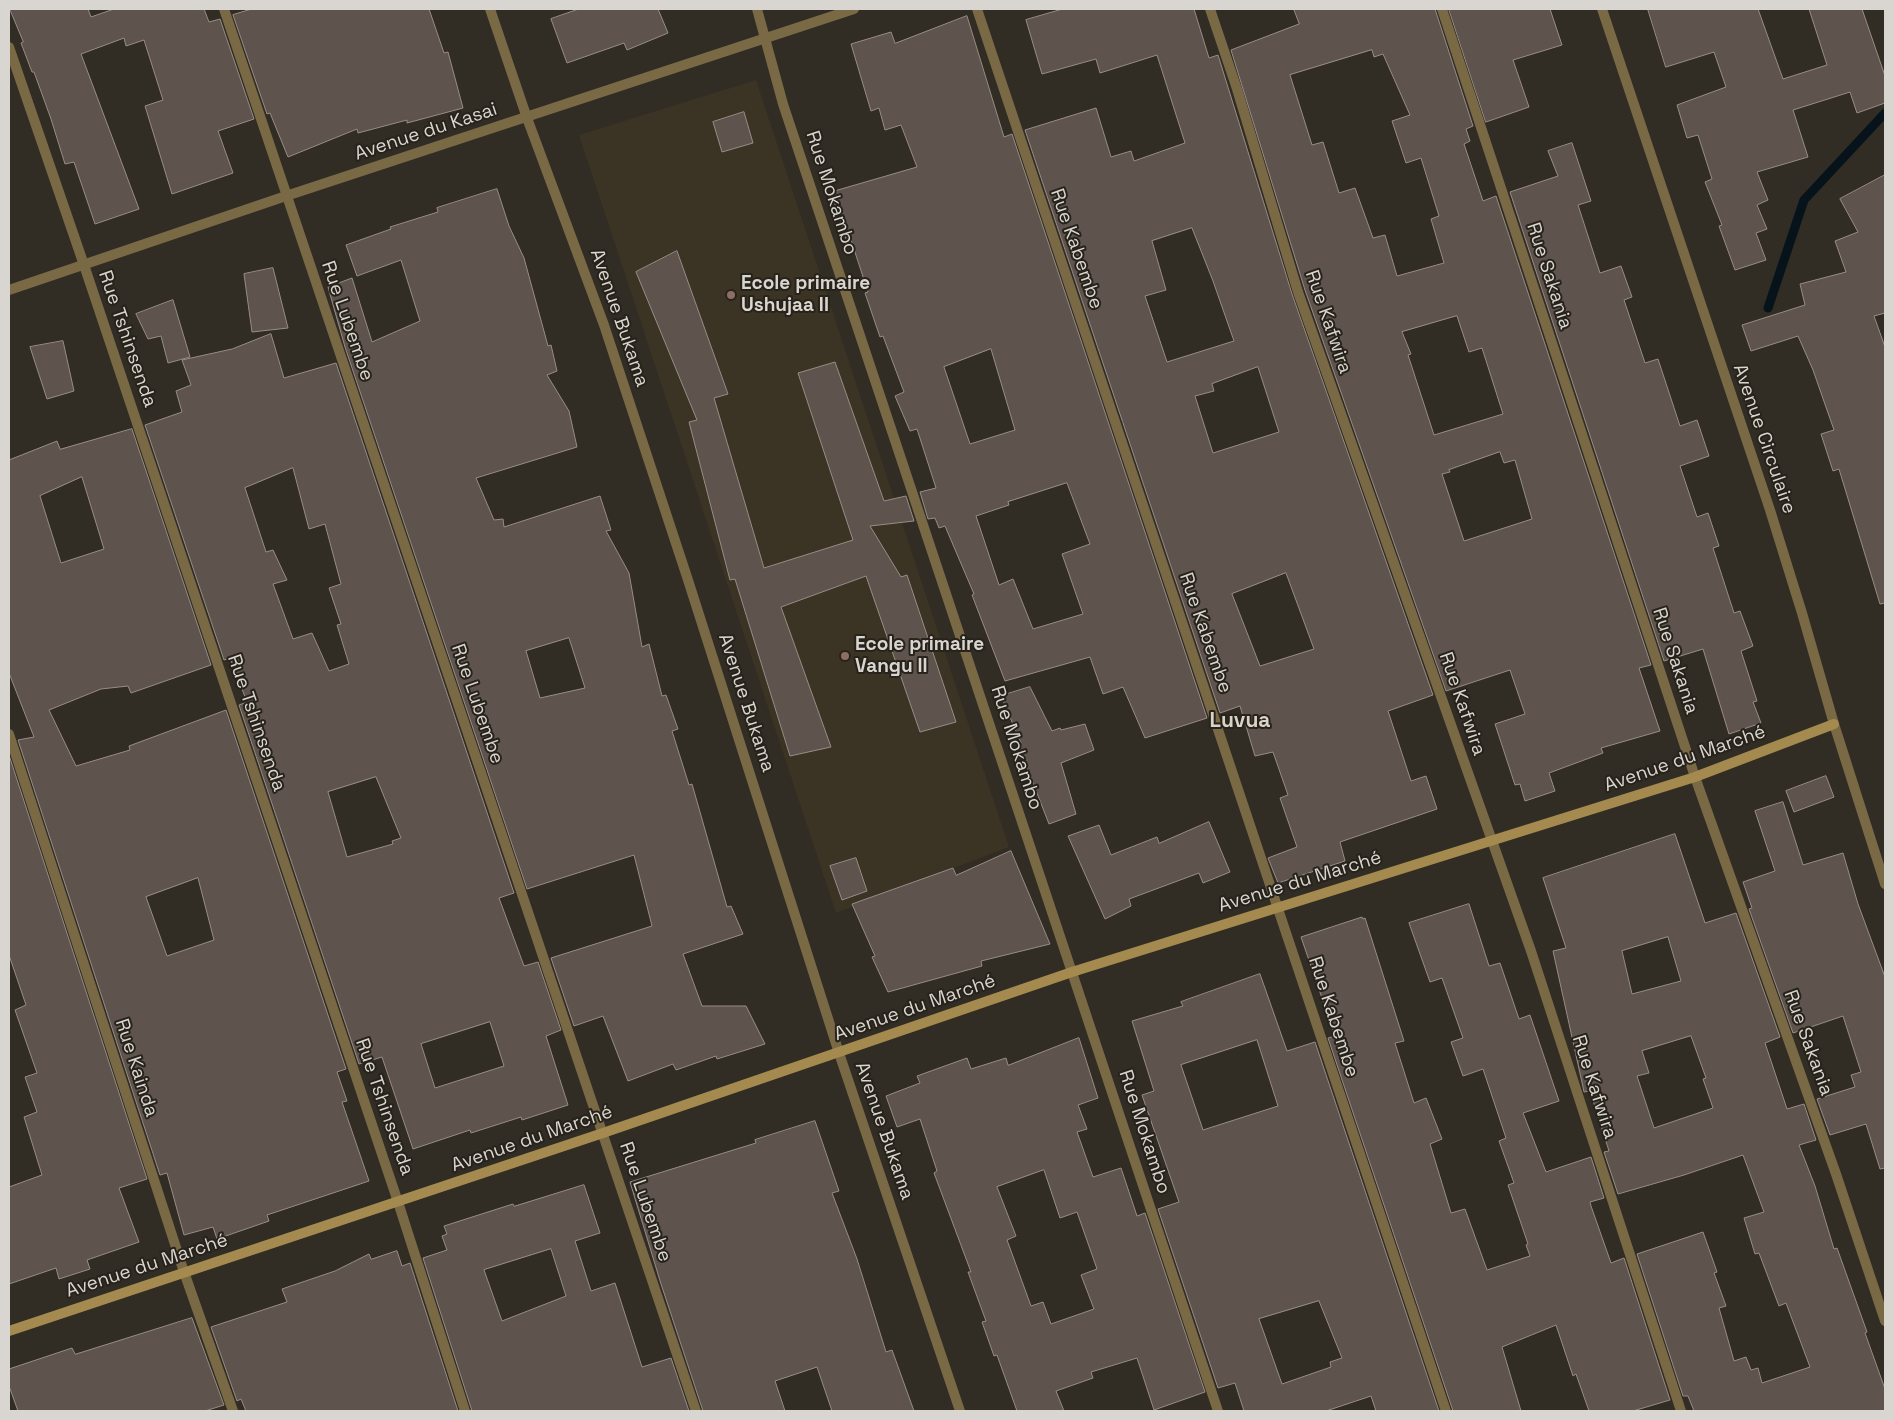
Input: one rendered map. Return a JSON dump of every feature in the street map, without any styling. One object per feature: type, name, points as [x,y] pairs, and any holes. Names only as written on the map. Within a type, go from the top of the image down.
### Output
[{"type":"street","name":"Rue Lubembe","points":[[224,9],[696,1411]]},
{"type":"street","name":"Avenue Bukama","points":[[490,9],[527,118],[604,326],[688,580],[839,1053],[960,1411]]},
{"type":"street","name":"Rue Mokambo","points":[[757,9],[783,104],[1218,1411]]},
{"type":"street","name":"Avenue du Kasai","points":[[9,290],[286,196],[854,9]]},
{"type":"street","name":"Rue Kabembe","points":[[977,9],[1446,1411]]},
{"type":"street","name":"Rue Kafwira","points":[[1210,9],[1240,98],[1298,292],[1531,951],[1681,1411]]},
{"type":"street","name":"Rue Sakania","points":[[1442,9],[1695,777],[1836,1174],[1885,1321]]},
{"type":"street","name":"Avenue Circulaire","points":[[1602,9],[1770,510],[1834,724],[1885,884]]},
{"type":"street","name":"Rue Tshinsenda","points":[[9,47],[398,1202],[465,1411]]},
{"type":"street","name":"Avenue du Marché","points":[[9,1331],[603,1134],[1072,972],[1695,777],[1834,724]]},
{"type":"street","name":"Rue Kainda","points":[[9,734],[184,1272],[233,1411]]},
{"type":"shaded area","points":[[756,80],[1009,847],[836,913],[579,135]]},
{"type":"building","points":[[10,9],[88,9],[91,17],[114,9],[204,9],[209,22],[220,19],[254,119],[218,131],[233,173],[172,194],[145,106],[163,100],[144,40],[126,46],[124,38],[81,54],[139,209],[95,224],[74,162],[65,164],[51,119],[21,43],[23,42]]},
{"type":"building","points":[[252,9],[429,9],[444,53],[448,52],[463,108],[407,123],[407,120],[358,133],[357,129],[288,157],[270,113],[267,114],[233,15]]},
{"type":"building","points":[[579,9],[658,9],[668,33],[627,50],[624,43],[567,63],[551,19]]},
{"type":"building","points":[[1063,9],[1194,9],[1209,58],[1218,55],[1292,294],[1433,695],[1388,711],[1411,781],[1426,776],[1437,809],[1340,842],[1345,861],[1278,883],[1268,858],[1297,847],[1280,798],[1288,795],[1273,752],[1255,756],[1240,706],[1220,713],[1025,130],[1096,108],[1111,157],[1131,151],[1134,161],[1185,143],[1157,55],[1100,73],[1096,59],[1042,74],[1026,20]],"holes":[[[1192,228],[1234,341],[1167,362],[1145,296],[1166,290],[1152,241]],[[1258,367],[1279,432],[1213,453],[1195,396],[1214,391],[1212,384]],[[1286,573],[1314,649],[1260,666],[1232,594]]]},
{"type":"building","points":[[1294,9],[1435,9],[1473,126],[1466,129],[1470,141],[1464,144],[1483,201],[1496,196],[1651,665],[1639,668],[1660,731],[1601,748],[1603,753],[1549,773],[1555,791],[1525,801],[1520,784],[1515,785],[1495,724],[1525,714],[1510,670],[1446,691],[1305,290],[1231,50],[1299,24]],"holes":[[[1372,50],[1374,57],[1383,54],[1410,115],[1392,121],[1406,163],[1421,158],[1439,216],[1431,219],[1444,263],[1397,276],[1385,235],[1373,238],[1355,188],[1339,193],[1323,142],[1312,145],[1290,75]],[[1457,316],[1469,352],[1482,348],[1503,414],[1434,435],[1408,355],[1411,354],[1402,332]],[[1500,452],[1504,463],[1515,460],[1532,519],[1464,541],[1442,474],[1450,472],[1449,470]]]},
{"type":"building","points":[[1449,9],[1550,9],[1562,45],[1513,60],[1529,107],[1486,122]]},
{"type":"building","points":[[1648,9],[1758,9],[1783,79],[1827,65],[1809,9],[1862,9],[1885,76],[1885,103],[1857,113],[1850,92],[1793,110],[1808,157],[1757,172],[1768,200],[1757,205],[1767,229],[1756,233],[1766,260],[1735,270],[1719,226],[1722,225],[1705,182],[1712,179],[1698,135],[1687,138],[1677,105],[1726,87],[1714,52],[1666,67]]},
{"type":"building","points":[[967,16],[1004,137],[1012,134],[1207,718],[1145,738],[1123,687],[1103,694],[1090,657],[1005,681],[972,595],[974,594],[945,526],[939,528],[935,518],[928,519],[920,492],[936,488],[917,429],[910,431],[895,396],[904,392],[883,336],[880,337],[865,293],[868,292],[851,240],[847,242],[831,192],[917,167],[901,125],[885,130],[879,108],[871,111],[851,44],[891,32],[895,43]],"holes":[[[991,349],[1015,430],[970,444],[944,367]],[[1067,483],[1090,544],[1062,554],[1083,614],[1033,629],[1013,579],[999,585],[976,516],[1009,505],[1008,502]]]},
{"type":"building","points":[[744,112],[753,143],[722,152],[713,122]]},
{"type":"building","points":[[1572,143],[1591,201],[1578,205],[1600,273],[1621,266],[1632,297],[1624,300],[1645,363],[1658,359],[1680,426],[1697,420],[1709,456],[1680,466],[1697,517],[1708,513],[1719,546],[1713,548],[1734,613],[1740,611],[1753,646],[1741,651],[1757,701],[1753,702],[1761,723],[1729,734],[1703,649],[1664,661],[1510,192],[1558,176],[1548,151]]},
{"type":"building","points":[[1885,175],[1885,313],[1874,316],[1885,347],[1885,603],[1880,604],[1839,469],[1833,471],[1821,434],[1834,430],[1813,370],[1798,336],[1751,351],[1742,325],[1805,305],[1800,284],[1846,272],[1835,241],[1858,232],[1840,199]]},
{"type":"building","points":[[497,189],[509,226],[524,258],[548,346],[551,345],[557,371],[547,375],[569,411],[577,447],[476,478],[494,520],[503,519],[504,527],[600,496],[611,530],[606,531],[629,573],[642,647],[649,644],[662,696],[666,695],[678,729],[672,731],[689,785],[692,784],[727,907],[731,906],[743,934],[683,954],[702,1006],[746,1006],[765,1044],[717,1059],[716,1056],[676,1070],[673,1064],[628,1081],[603,1016],[574,1026],[551,958],[652,926],[634,855],[527,889],[345,347],[328,287],[352,278],[372,342],[420,321],[401,260],[357,276],[346,245],[391,229],[390,227],[438,212],[437,208]],"holes":[[[569,638],[585,688],[540,698],[526,651]]]},
{"type":"building","points":[[677,251],[728,394],[714,398],[764,568],[853,540],[798,373],[835,362],[884,501],[906,496],[914,521],[870,526],[901,577],[907,575],[956,722],[920,732],[866,576],[781,607],[831,747],[790,756],[735,579],[730,580],[689,422],[697,420],[636,272]]},
{"type":"building","points":[[273,268],[288,328],[252,332],[244,274]]},
{"type":"building","points":[[173,300],[190,357],[168,363],[161,336],[148,339],[136,314]]},
{"type":"building","points":[[271,334],[284,378],[336,363],[514,893],[499,898],[524,966],[538,962],[561,1030],[546,1036],[568,1105],[522,1120],[521,1117],[471,1133],[470,1130],[413,1149],[382,1057],[359,1064],[239,705],[247,702],[230,658],[224,660],[145,425],[182,412],[176,391],[191,385],[182,360],[232,349]],"holes":[[[293,468],[309,529],[325,524],[341,584],[329,588],[341,624],[337,625],[349,664],[329,671],[312,633],[293,639],[273,584],[287,580],[273,550],[266,552],[245,488]],[[376,777],[401,838],[392,841],[393,844],[347,857],[328,792]],[[490,1022],[504,1066],[435,1088],[421,1044]]]},
{"type":"building","points":[[63,341],[74,391],[47,399],[30,347]]},
{"type":"building","points":[[132,429],[211,665],[131,693],[128,686],[101,689],[49,710],[76,766],[130,750],[129,746],[226,710],[346,1069],[337,1072],[347,1101],[342,1102],[369,1181],[267,1215],[269,1221],[217,1239],[213,1227],[184,1235],[167,1173],[160,1175],[18,740],[34,737],[9,673],[9,460],[57,441],[60,449]],"holes":[[[82,477],[104,549],[61,563],[40,496]],[[198,878],[214,940],[167,956],[146,897]]]},
{"type":"building","points":[[1030,687],[1052,731],[1085,724],[1094,750],[1061,763],[1076,814],[1049,824],[1018,744],[1021,743],[1001,696]]},
{"type":"building","points":[[9,755],[147,1179],[119,1188],[139,1242],[87,1260],[90,1269],[59,1279],[56,1268],[9,1284],[9,1187],[42,1175],[24,1117],[37,1112],[25,1077],[37,1073],[15,1010],[26,1005],[9,955]]},
{"type":"building","points":[[1826,776],[1834,797],[1794,812],[1786,791]]},
{"type":"building","points":[[1783,802],[1803,865],[1843,853],[1858,904],[1885,977],[1885,1168],[1880,1169],[1866,1124],[1830,1135],[1817,1099],[1855,1087],[1851,1075],[1861,1072],[1843,1016],[1793,1033],[1749,909],[1752,908],[1743,882],[1775,871],[1755,811]]},
{"type":"building","points":[[1209,822],[1230,872],[1203,883],[1199,873],[1129,899],[1131,906],[1105,919],[1068,836],[1099,825],[1111,855],[1157,837],[1159,843]]},
{"type":"building","points":[[1675,834],[1705,923],[1736,913],[1780,1037],[1765,1043],[1787,1109],[1804,1104],[1816,1140],[1799,1145],[1815,1186],[1834,1249],[1837,1248],[1867,1332],[1865,1333],[1885,1389],[1885,1411],[1694,1411],[1688,1396],[1683,1396],[1637,1254],[1703,1232],[1717,1272],[1714,1273],[1726,1306],[1719,1308],[1734,1361],[1746,1357],[1751,1370],[1758,1368],[1762,1383],[1810,1367],[1786,1303],[1779,1306],[1759,1253],[1755,1254],[1744,1218],[1764,1212],[1743,1155],[1684,1175],[1618,1194],[1604,1152],[1609,1151],[1590,1091],[1584,1092],[1553,951],[1566,948],[1543,878]],"holes":[[[1668,937],[1681,981],[1632,994],[1622,951]],[[1691,1036],[1706,1078],[1703,1079],[1713,1108],[1654,1128],[1637,1076],[1649,1073],[1642,1051]]]},
{"type":"building","points":[[1011,851],[1050,944],[981,961],[982,966],[888,992],[872,957],[875,956],[852,904],[953,868],[956,875]]},
{"type":"building","points":[[856,858],[867,891],[842,900],[830,866]]},
{"type":"building","points":[[1469,904],[1489,966],[1500,963],[1519,1019],[1530,1015],[1559,1101],[1523,1113],[1546,1172],[1591,1157],[1604,1198],[1590,1202],[1591,1206],[1611,1263],[1624,1258],[1670,1400],[1633,1411],[1589,1411],[1576,1374],[1573,1376],[1556,1325],[1502,1347],[1521,1411],[1453,1411],[1328,1038],[1335,1036],[1301,937],[1362,917],[1363,919],[1365,918],[1404,1041],[1395,1043],[1414,1103],[1426,1098],[1442,1139],[1430,1144],[1451,1213],[1465,1209],[1487,1270],[1530,1256],[1526,1245],[1528,1244],[1508,1185],[1514,1183],[1499,1141],[1506,1138],[1483,1069],[1463,1076],[1451,1042],[1463,1038],[1442,978],[1430,982],[1409,923]]},
{"type":"building","points":[[1260,974],[1287,1051],[1315,1042],[1439,1411],[1376,1411],[1371,1396],[1326,1411],[1244,1411],[1235,1383],[1218,1388],[1158,1209],[1179,1202],[1142,1095],[1154,1091],[1132,1021],[1183,1006],[1181,1002]],"holes":[[[1257,1040],[1278,1106],[1203,1130],[1181,1065]],[[1319,1301],[1342,1358],[1330,1362],[1331,1367],[1282,1384],[1259,1319]]]},
{"type":"building","points":[[1079,1038],[1098,1098],[1078,1105],[1087,1129],[1077,1132],[1093,1177],[1121,1168],[1137,1216],[1145,1213],[1205,1392],[1154,1410],[1137,1358],[1091,1372],[1093,1378],[1056,1391],[1064,1411],[1017,1411],[997,1355],[994,1356],[982,1322],[986,1321],[968,1272],[971,1272],[934,1173],[937,1171],[920,1119],[897,1127],[886,1096],[920,1083],[917,1076],[967,1058],[971,1069],[1006,1058],[1008,1065]],"holes":[[[1044,1170],[1060,1218],[1077,1212],[1097,1269],[1081,1275],[1094,1309],[1051,1324],[1043,1302],[1031,1306],[1007,1240],[1016,1236],[997,1187]]]},
{"type":"building","points":[[815,1121],[839,1191],[832,1193],[857,1259],[886,1352],[892,1350],[914,1411],[832,1411],[817,1367],[775,1381],[785,1411],[703,1411],[630,1182],[756,1143],[755,1140]]},
{"type":"building","points":[[584,1185],[600,1233],[575,1241],[591,1291],[615,1283],[642,1367],[671,1358],[689,1411],[472,1411],[423,1258],[447,1250],[442,1236],[447,1234],[444,1226],[513,1204],[514,1206]],"holes":[[[551,1249],[566,1296],[502,1321],[484,1270]]]},
{"type":"building","points":[[397,1251],[402,1266],[410,1263],[458,1411],[246,1411],[241,1399],[237,1401],[211,1327],[287,1302],[282,1289],[335,1271],[369,1254],[371,1259]]},
{"type":"building","points":[[192,1318],[224,1405],[205,1411],[18,1411],[9,1386],[9,1369],[72,1348],[75,1354]]},
{"type":"waterway","points":[[1768,308],[1804,200],[1885,113]]},
{"type":"place","name":"Ecole primaire Ushujaa II","points":[[731,295]]},
{"type":"place","name":"Ecole primaire Vangu II","points":[[845,656]]},
{"type":"district","name":"Luvua","points":[[1240,721]]}]
